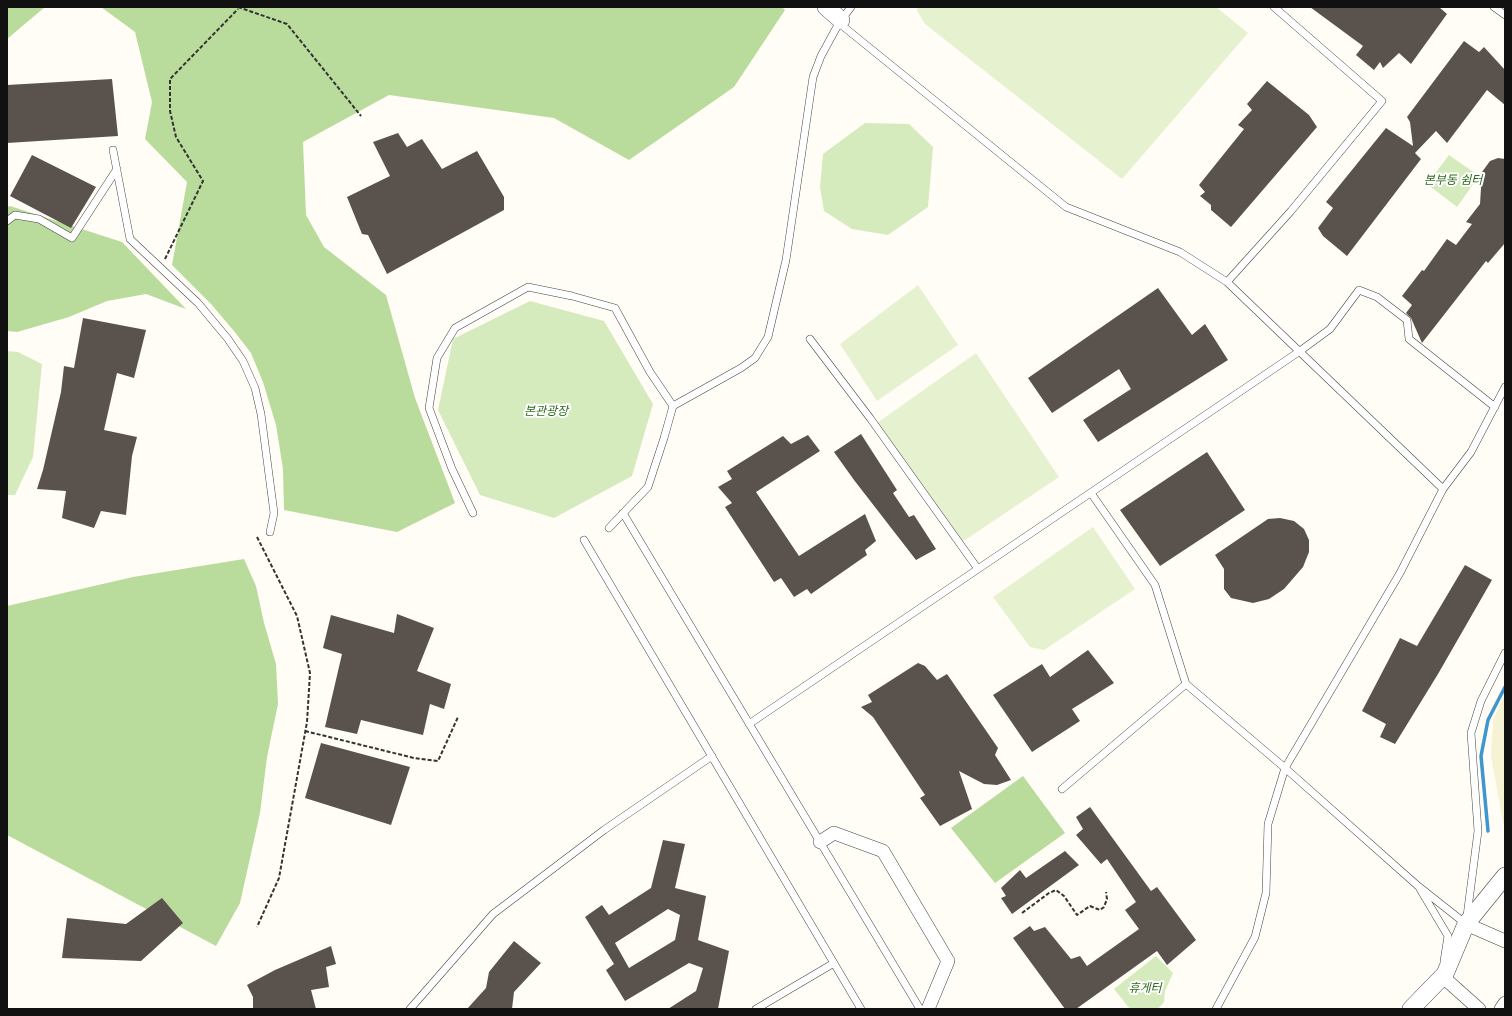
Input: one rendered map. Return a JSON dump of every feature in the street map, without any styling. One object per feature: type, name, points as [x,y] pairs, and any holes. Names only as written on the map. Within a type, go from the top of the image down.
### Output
[{"type":"street","points":[[826,7],[844,17]]},
{"type":"street","points":[[820,842],[834,833],[883,851],[948,961],[928,1009]]},
{"type":"street","points":[[1411,1009],[1443,975],[1466,924],[1505,876]]},
{"type":"street","points":[[1466,924],[1505,941]]},
{"type":"street","points":[[1443,975],[1479,1009]]},
{"type":"street","points":[[1501,1009],[1505,1003]]},
{"type":"lane","points":[[1227,282],[1290,212],[1382,101],[1274,7]]},
{"type":"lane","points":[[1494,7],[1505,15]]},
{"type":"lane","points":[[672,406],[741,368],[756,358],[768,337],[786,260],[813,76],[821,56],[844,17],[1066,207],[1180,252],[1227,282],[1442,489]]},
{"type":"lane","points":[[113,150],[130,239],[198,303],[228,339],[243,361],[255,388],[261,414],[274,513],[270,532]]},
{"type":"lane","points":[[7,221],[15,215],[39,219],[72,238],[117,169]]},
{"type":"lane","points":[[473,513],[452,469],[429,408],[436,358],[455,328],[528,287],[572,296],[615,308],[650,372],[672,406],[664,438],[648,487],[609,528]]},
{"type":"lane","points":[[749,724],[1300,351],[1330,329],[1359,290],[1377,297],[1407,320],[1409,339],[1494,407]]},
{"type":"lane","points":[[810,339],[870,418],[978,569]]},
{"type":"lane","points":[[1216,1009],[1255,937],[1266,893],[1268,824],[1285,768],[1400,573],[1442,489],[1471,452],[1505,387]]},
{"type":"lane","points":[[1091,493],[1155,585],[1186,684],[1285,768],[1418,886],[1466,924]]},
{"type":"lane","points":[[623,514],[920,1009]]},
{"type":"lane","points":[[584,540],[861,1009]]},
{"type":"lane","points":[[1466,924],[1478,831],[1471,733],[1481,701],[1505,653]]},
{"type":"lane","points":[[1062,789],[1186,684]]},
{"type":"lane","points":[[410,1009],[493,914],[604,830],[712,756]]},
{"type":"lane","points":[[1418,886],[1448,936],[1443,975]]},
{"type":"lane","points":[[756,1009],[834,963]]},
{"type":"path","points":[[161,267],[203,181],[176,137],[170,111],[170,79],[238,8],[287,24],[361,116]]},
{"type":"path","points":[[257,537],[298,616],[310,673],[305,731],[279,878],[257,927]]},
{"type":"path","points":[[305,731],[414,758],[438,761],[458,717]]},
{"type":"path","points":[[1022,913],[1049,893],[1056,890],[1064,896],[1077,915],[1090,906],[1100,910],[1104,907],[1107,899],[1106,892]]},
{"type":"shaded area","points":[[1505,694],[1505,833],[1491,756],[1493,720]]},
{"type":"green space","points":[[7,7],[45,7],[7,39]]},
{"type":"green space","points":[[101,7],[782,7],[785,10],[734,87],[629,160],[554,118],[389,95],[303,142],[306,215],[324,247],[386,295],[415,398],[455,503],[397,532],[284,510],[283,469],[276,425],[263,382],[251,353],[234,331],[211,304],[172,265],[187,182],[145,139],[152,102],[135,32]]},
{"type":"green space","points":[[918,7],[1216,7],[1248,33],[1122,179],[925,24],[917,11]]},
{"type":"green space","points":[[865,123],[909,124],[933,147],[928,207],[888,235],[852,229],[824,211],[820,187],[823,154]]},
{"type":"green space","name":"본부동 쉼터","points":[[1449,155],[1479,176],[1457,207],[1427,184]]},
{"type":"green space","points":[[10,206],[122,242],[186,309],[146,294],[107,301],[69,317],[17,332],[7,331],[7,207]]},
{"type":"green space","points":[[918,285],[958,345],[877,401],[840,344]]},
{"type":"green space","name":"본관광장","points":[[530,301],[604,321],[653,404],[632,476],[554,518],[480,495],[438,410],[453,339]]},
{"type":"green space","points":[[7,351],[18,352],[42,364],[33,457],[15,495],[7,495]]},
{"type":"green space","points":[[976,353],[1059,477],[959,544],[874,425]]},
{"type":"green space","points":[[1093,527],[1135,589],[1044,650],[1030,647],[993,597]]},
{"type":"green space","points":[[244,559],[256,586],[264,623],[276,664],[278,704],[267,757],[260,813],[240,903],[216,946],[7,835],[7,606],[133,577]]},
{"type":"green space","points":[[1023,776],[1065,833],[995,883],[951,828]]},
{"type":"green space","name":"휴게터","points":[[1156,956],[1173,973],[1165,991],[1164,1002],[1158,1009],[1130,1009],[1114,989]]},
{"type":"building","points":[[1310,7],[1439,7],[1447,14],[1411,64],[1399,53],[1383,68],[1380,62],[1374,70],[1356,55],[1363,46]]},
{"type":"building","points":[[1464,41],[1479,52],[1484,47],[1505,70],[1505,105],[1487,90],[1447,143],[1436,131],[1415,153],[1421,159],[1347,256],[1323,236],[1318,228],[1333,208],[1326,202],[1386,128],[1413,146],[1410,122],[1407,117]]},
{"type":"building","points":[[112,79],[118,136],[7,143],[7,85]]},
{"type":"building","points":[[1267,81],[1309,115],[1317,127],[1231,227],[1211,210],[1211,205],[1200,196],[1205,192],[1199,185],[1244,129],[1238,125],[1252,110],[1247,104]]},
{"type":"building","points":[[398,133],[407,147],[422,139],[442,169],[477,151],[504,197],[504,210],[387,274],[368,235],[362,234],[347,197],[390,176],[373,142]]},
{"type":"building","points":[[32,155],[96,187],[71,228],[10,196]]},
{"type":"building","points":[[1498,158],[1505,159],[1505,243],[1488,263],[1486,261],[1422,343],[1411,318],[1406,313],[1412,305],[1402,296],[1422,270],[1424,271],[1447,239],[1456,245],[1472,224],[1466,222],[1480,204],[1482,172],[1490,161]]},
{"type":"building","points":[[1158,288],[1192,335],[1205,324],[1228,360],[1098,442],[1083,420],[1131,389],[1119,369],[1052,413],[1028,378]]},
{"type":"building","points":[[83,318],[146,330],[134,378],[117,373],[104,430],[137,437],[132,456],[126,515],[101,511],[94,528],[62,518],[66,491],[37,489],[43,470],[61,392],[64,366],[74,368]]},
{"type":"building","points":[[861,434],[897,490],[893,493],[909,517],[914,515],[936,549],[916,560],[834,452]]},
{"type":"building","points":[[808,435],[820,451],[756,492],[799,556],[865,514],[876,541],[865,550],[867,555],[811,594],[807,589],[794,597],[781,578],[774,582],[725,507],[732,503],[718,487],[732,479],[727,471],[783,436],[791,444]]},
{"type":"building","points":[[1207,452],[1245,510],[1160,566],[1120,510]]},
{"type":"building","points":[[1280,518],[1294,521],[1304,529],[1309,540],[1309,552],[1303,567],[1284,589],[1269,599],[1253,603],[1231,598],[1224,589],[1224,569],[1215,555],[1268,519]]},
{"type":"building","points":[[1465,565],[1492,580],[1438,674],[1395,744],[1380,737],[1386,724],[1362,711],[1400,638],[1417,646]]},
{"type":"building","points":[[397,614],[434,628],[417,671],[451,684],[444,709],[430,704],[423,735],[361,720],[357,734],[325,727],[342,654],[323,648],[331,615],[394,633]]},
{"type":"building","points":[[1088,650],[1114,683],[1072,709],[1080,721],[1032,752],[993,695],[1042,664],[1050,677]]},
{"type":"building","points":[[918,663],[925,666],[937,680],[947,674],[998,748],[995,755],[1011,780],[997,785],[984,784],[959,771],[972,809],[940,826],[920,798],[925,795],[873,717],[861,707],[872,702],[868,695]]},
{"type":"building","points":[[321,743],[410,767],[391,825],[305,798]]},
{"type":"building","points":[[1090,807],[1151,891],[1157,887],[1196,940],[1167,965],[1157,951],[1076,1009],[1065,1009],[1013,938],[1030,926],[1034,931],[1045,927],[1071,959],[1080,956],[1087,966],[1139,929],[1125,910],[1136,902],[1107,859],[1101,864],[1076,835],[1083,829],[1076,817]]},
{"type":"building","points":[[663,840],[685,844],[675,888],[706,896],[698,940],[729,951],[718,1009],[668,1009],[696,991],[703,968],[689,963],[625,1001],[606,970],[614,964],[585,917],[602,905],[609,915],[651,888]],"holes":[[[668,909],[680,915],[675,940],[629,968],[615,943]]]},
{"type":"building","points":[[1065,851],[1079,865],[1012,914],[1001,898],[1006,896],[1001,888],[1020,870],[1026,878]]},
{"type":"building","points":[[162,898],[183,923],[141,961],[62,958],[67,918],[126,924]]},
{"type":"building","points":[[514,941],[541,963],[514,992],[512,1009],[467,1009],[486,988],[489,972]]},
{"type":"building","points":[[331,946],[336,964],[326,967],[329,987],[311,990],[316,1009],[253,1009],[253,997],[247,985],[275,970]]},
{"type":"waterway","points":[[1488,831],[1481,756],[1488,720],[1505,687]]}]
